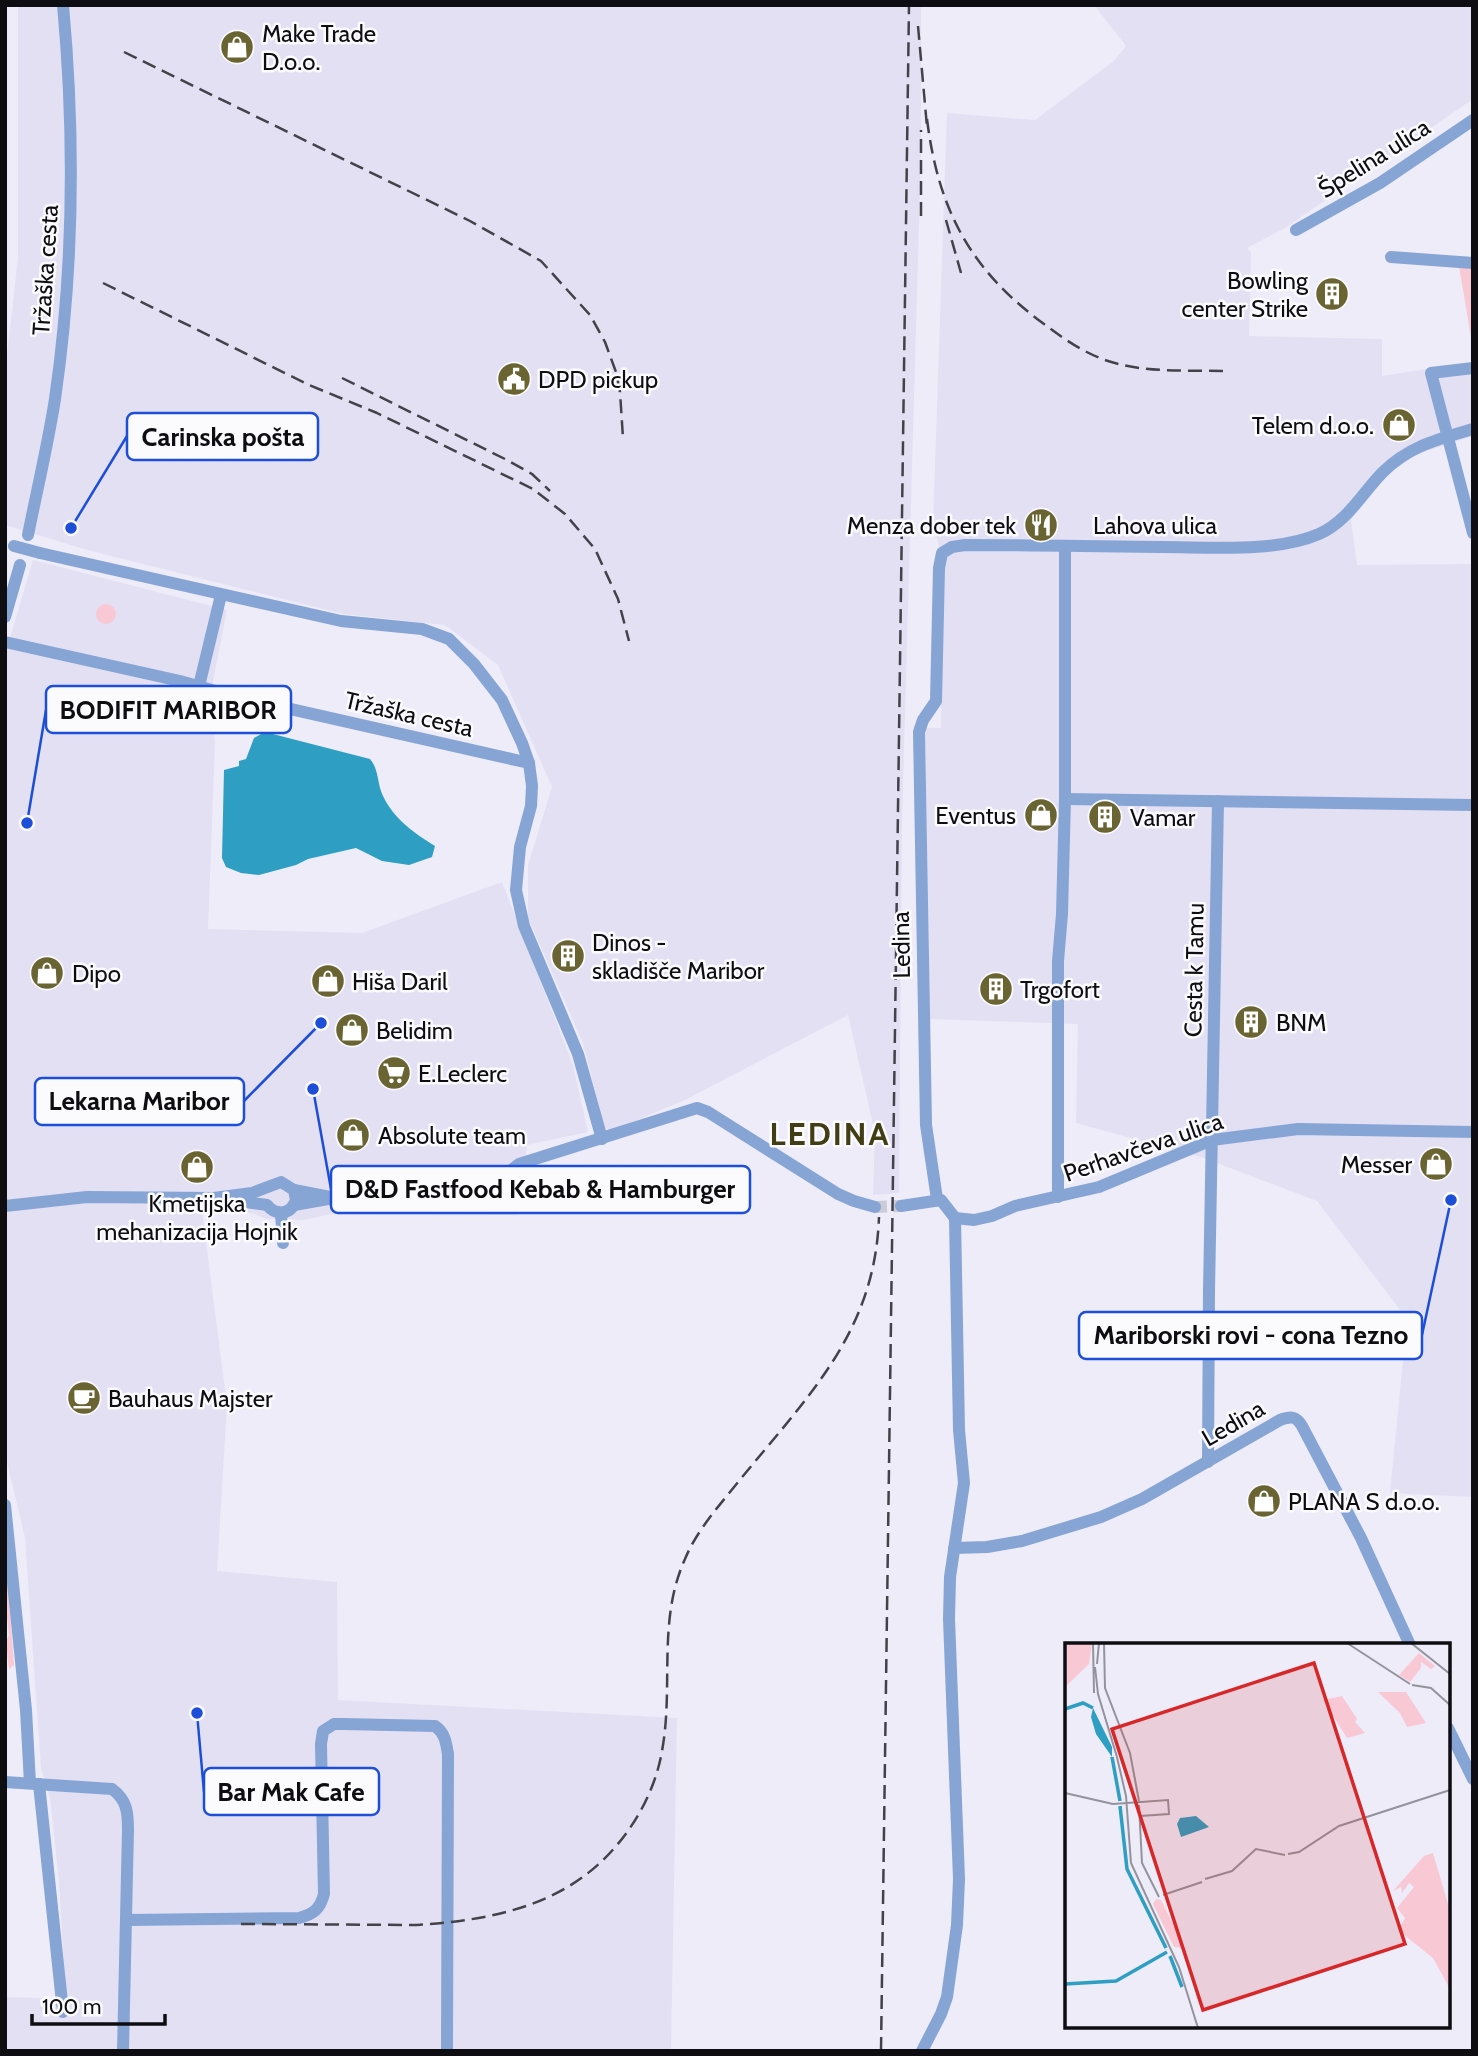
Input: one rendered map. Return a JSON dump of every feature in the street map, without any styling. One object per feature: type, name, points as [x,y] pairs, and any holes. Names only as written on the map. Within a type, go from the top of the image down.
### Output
[{"type":"street","name":"Tržaška cesta","points":[[28,535],[55,399],[69,254],[71,140],[63,5]]},
{"type":"street","name":"Špelina ulica","points":[[1296,230],[1380,183],[1473,120]]},
{"type":"street","points":[[1391,257],[1473,263]]},
{"type":"street","points":[[1470,368],[1431,373],[1473,533]]},
{"type":"street","name":"Lahova ulica","points":[[937,694],[939,568],[942,554],[951,547],[1243,546],[1306,539],[1340,521],[1382,473],[1409,451],[1473,429]]},
{"type":"street","name":"Tržaška cesta","points":[[8,545],[341,621],[422,629],[449,639],[487,679],[502,700],[529,763],[531,806],[520,847],[516,890],[524,926],[578,1054],[602,1139]]},
{"type":"street","points":[[1058,1197],[1058,961],[1065,799],[1065,545]]},
{"type":"street","points":[[5,617],[20,565]]},
{"type":"street","points":[[199,686],[221,595]]},
{"type":"street","name":"Tržaška cesta","points":[[5,642],[529,763]]},
{"type":"street","name":"Ledina","points":[[937,694],[933,708],[923,720],[919,732],[926,1125],[937,1199]]},
{"type":"street","points":[[1065,799],[1473,805]]},
{"type":"street","name":"Cesta k Tamu","points":[[1208,1462],[1218,801]]},
{"type":"street","points":[[214,1198],[252,1193],[281,1182],[294,1190],[335,1198],[493,1200],[510,1171],[519,1164],[602,1139],[683,1110],[702,1109],[838,1194],[875,1206]]},
{"type":"street","name":"Perhavčeva ulica","points":[[955,1218],[974,1220],[1015,1206],[1100,1187],[1212,1140],[1298,1129],[1473,1132]]},
{"type":"street","points":[[267,1205],[265,1196],[269,1188]]},
{"type":"street","points":[[294,1190],[294,1205]]},
{"type":"street","points":[[5,1206],[86,1197],[214,1198],[267,1205],[275,1212],[281,1213],[294,1205],[335,1198]]},
{"type":"street","points":[[901,1206],[937,1199],[947,1205],[955,1218],[959,1430],[964,1483],[950,1577],[949,1619],[959,1879],[957,1925],[947,1997],[942,2014],[922,2051]]},
{"type":"street","points":[[281,1213],[282,1243]]},
{"type":"street","name":"Ledina","points":[[954,1548],[987,1547],[1022,1541],[1088,1521],[1142,1500],[1290,1416],[1298,1419],[1361,1538],[1409,1643]]},
{"type":"street","points":[[5,1505],[34,1783],[63,2012]]},
{"type":"street","points":[[127,1920],[299,1918],[314,1913],[324,1894],[323,1731],[334,1724],[435,1726],[446,1740],[448,1754],[447,2051]]},
{"type":"street","points":[[1450,1732],[1473,1779]]},
{"type":"street","points":[[5,1783],[112,1789],[122,1796],[128,1815],[123,2051]]},
{"type":"shaded area","points":[[18,5],[921,5],[921,153],[902,820],[899,1193],[873,1195],[875,1133],[848,1015],[685,1100],[611,1131],[604,1127],[583,1043],[528,918],[528,865],[552,787],[498,665],[445,625],[343,614],[87,550],[5,525],[5,373],[18,258]]},
{"type":"shaded area","points":[[1094,5],[1473,5],[1473,99],[1285,228],[1247,248],[1251,252],[1249,336],[1382,339],[1382,376],[1473,365],[1473,436],[1417,454],[1387,475],[1351,520],[1357,565],[1473,564],[1473,1497],[1390,1493],[1407,1319],[1317,1201],[1204,1158],[1076,1123],[1078,1024],[930,1019],[925,728],[941,728],[943,562],[933,523],[947,113],[1035,120],[1114,61],[1126,46]]},
{"type":"shaded area","points":[[1459,266],[1473,268],[1473,349]]},
{"type":"shaded area","points":[[33,560],[227,610],[211,692],[215,743],[208,929],[362,933],[502,882],[573,1065],[588,1132],[527,1145],[518,1215],[332,1214],[303,1220],[266,1219],[255,1214],[230,1210],[202,1211],[227,1405],[217,1571],[337,1582],[338,1700],[677,1718],[671,2051],[5,2051],[5,1997],[66,1999],[59,1881],[50,1798],[41,1768],[25,1538],[5,1454],[5,655]]},
{"type":"shaded area","points":[[102,604],[110,604],[116,614],[110,624],[102,624],[96,618],[96,610]]},
{"type":"shaded area","points":[[5,1547],[14,1665],[9,1669],[6,1642],[9,1635],[5,1600]]},
{"type":"water","points":[[265,732],[370,759],[375,767],[381,791],[393,812],[405,825],[435,846],[432,857],[409,865],[382,861],[356,848],[308,859],[259,875],[241,873],[226,867],[222,858],[224,770],[239,766],[239,761],[246,759],[254,738]]},
{"type":"tunnel","points":[[875,1207],[901,1206]]},
{"type":"railway","points":[[881,2051],[909,5]]},
{"type":"railway","points":[[918,26],[927,127]]},
{"type":"railway","points":[[124,52],[470,221],[541,261],[590,315],[605,342],[620,392],[623,438]]},
{"type":"railway","points":[[927,119],[932,151],[949,209],[977,259],[1018,303],[1067,340],[1108,361],[1151,369],[1224,371]]},
{"type":"railway","points":[[921,130],[921,216]]},
{"type":"railway","points":[[946,220],[961,273]]},
{"type":"railway","points":[[103,283],[309,385],[377,413],[533,489],[565,514],[595,549],[618,599],[629,641]]},
{"type":"railway","points":[[342,378],[507,460],[532,474],[550,491]]},
{"type":"railway","points":[[241,1924],[417,1925],[500,1914],[551,1896],[575,1883],[597,1866],[617,1845],[646,1801],[656,1777],[665,1727],[671,1606],[685,1559],[709,1519],[789,1421],[833,1361],[851,1329],[865,1295],[875,1258],[879,1217]]},
{"type":"place","name":"Make Trade D.o.o.","points":[[237,47]]},
{"type":"place","name":"Bowling center Strike","points":[[1332,294]]},
{"type":"place","name":"DPD pickup","points":[[514,379]]},
{"type":"place","name":"Telem d.o.o.","points":[[1399,425]]},
{"type":"place","name":"Menza dober tek","points":[[1041,525]]},
{"type":"place","name":"Carinska pošta","points":[[71,528]]},
{"type":"place","name":"Eventus","points":[[1041,815]]},
{"type":"place","name":"Vamar","points":[[1105,817]]},
{"type":"place","name":"BODIFIT MARIBOR","points":[[27,823]]},
{"type":"place","name":"Dinos - skladišče Maribor","points":[[568,956]]},
{"type":"place","name":"Dipo","points":[[47,973]]},
{"type":"place","name":"Hiša Daril","points":[[328,981]]},
{"type":"place","name":"Trgofort","points":[[996,989]]},
{"type":"place","name":"BNM","points":[[1251,1022]]},
{"type":"place","name":"Lekarna Maribor","points":[[321,1023]]},
{"type":"place","name":"Belidim","points":[[352,1030]]},
{"type":"place","name":"E.Leclerc","points":[[394,1073]]},
{"type":"place","name":"D&D Fastfood Kebab & Hamburger","points":[[313,1089]]},
{"type":"place","name":"Absolute team","points":[[353,1135]]},
{"type":"place","name":"Messer","points":[[1436,1164]]},
{"type":"place","name":"Kmetijska mehanizacija Hojnik","points":[[197,1167]]},
{"type":"place","name":"Mariborski rovi - cona Tezno","points":[[1451,1200]]},
{"type":"place","name":"Bauhaus Majster","points":[[84,1398]]},
{"type":"place","name":"PLANA S d.o.o.","points":[[1264,1501]]},
{"type":"place","name":"Bar Mak Cafe","points":[[197,1713]]},
{"type":"district","name":"LEDINA","points":[[830,1133]]}]
